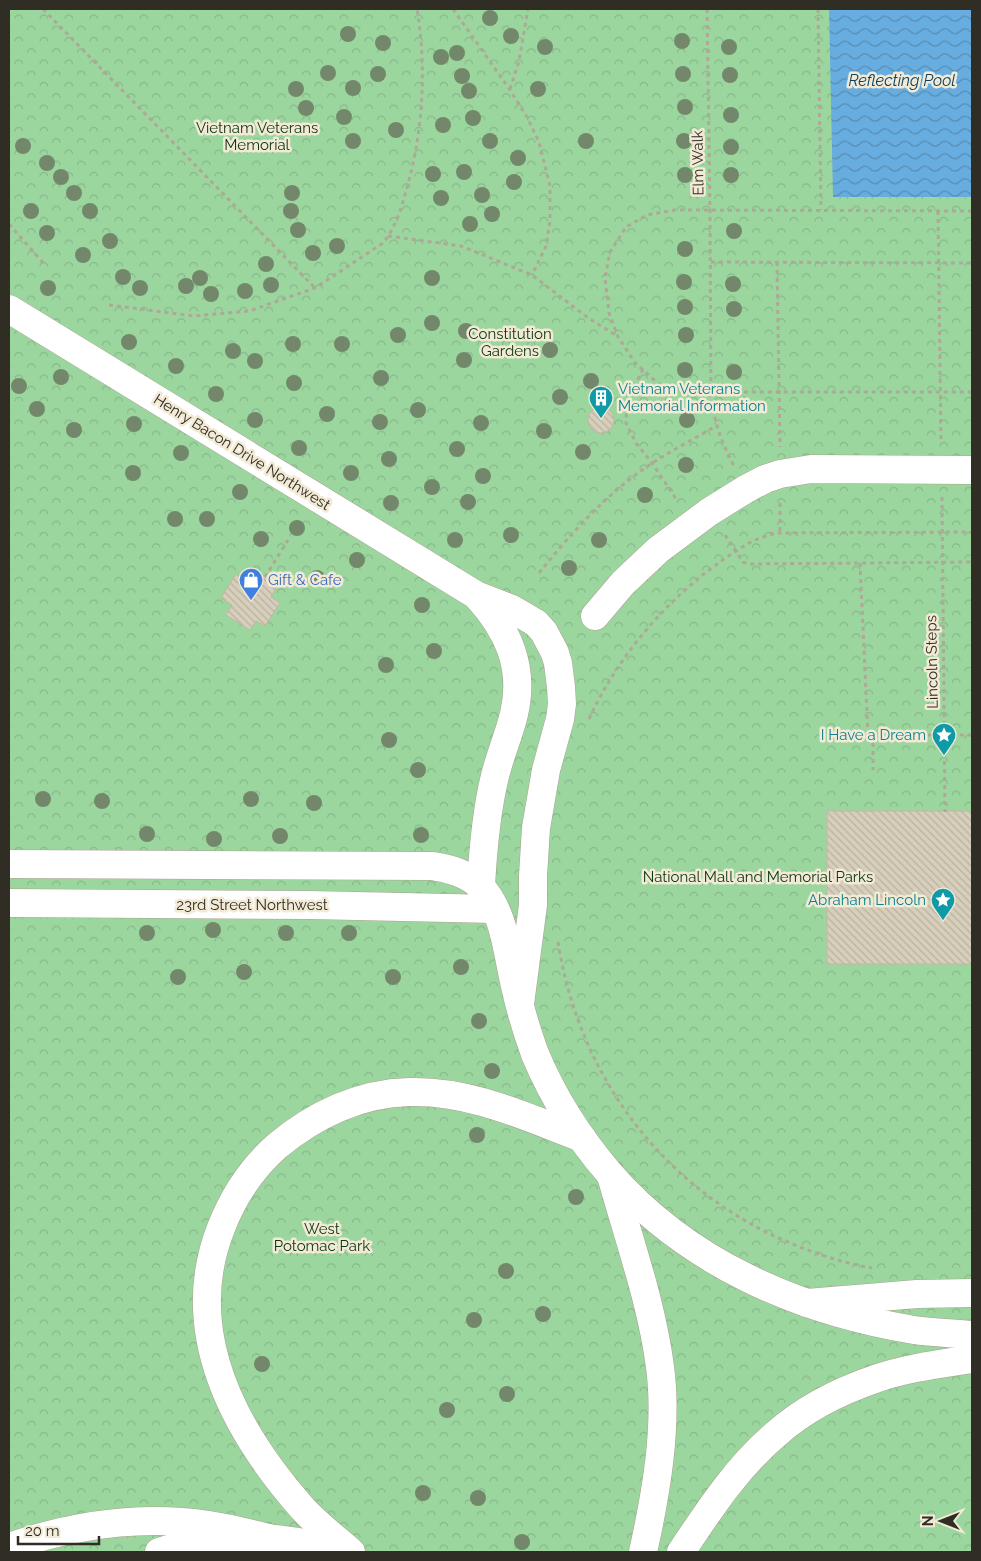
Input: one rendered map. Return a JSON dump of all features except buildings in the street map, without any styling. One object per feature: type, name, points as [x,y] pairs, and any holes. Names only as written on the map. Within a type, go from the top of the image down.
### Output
[{"type":"main road","name":"Henry Bacon Drive Northwest","points":[[9,309],[476,595]]},
{"type":"main road","points":[[595,616],[623,583],[658,550],[701,517],[746,488],[765,479],[780,474],[811,469],[972,470]]},
{"type":"main road","points":[[476,595],[499,623],[509,644],[514,656],[518,687],[514,715],[497,768],[489,804],[482,852],[481,886]]},
{"type":"main road","points":[[476,595],[512,609],[536,623],[552,645],[557,658],[562,687],[560,719],[546,770],[537,821],[533,905],[520,1006]]},
{"type":"main road","points":[[9,864],[432,866],[442,867],[459,873],[481,886],[495,909],[505,936],[520,1006],[535,1053],[568,1118],[610,1175],[654,1218],[727,1269],[807,1303],[864,1320],[889,1325],[916,1330],[972,1335]]},
{"type":"main road","name":"23rd Street Northwest","points":[[9,904],[310,905],[495,909]]},
{"type":"main road","points":[[351,1552],[304,1510],[279,1479],[250,1438],[235,1412],[222,1382],[208,1326],[207,1296],[215,1243],[235,1198],[250,1174],[268,1153],[289,1136],[314,1119],[339,1107],[384,1094],[432,1092],[458,1096],[488,1103],[582,1138]]},
{"type":"main road","points":[[610,1175],[641,1282],[656,1341],[660,1368],[662,1396],[660,1452],[642,1552]]},
{"type":"main road","points":[[807,1303],[917,1294],[972,1293]]},
{"type":"main road","points":[[681,1552],[705,1515],[742,1468],[775,1434],[812,1408],[877,1378],[972,1359]]},
{"type":"main road","points":[[9,1547],[80,1527],[133,1521],[184,1522],[209,1525],[340,1552]]},
{"type":"main road","points":[[159,1552],[202,1542],[248,1538],[273,1539]]},
{"type":"path","points":[[43,9],[315,288]]},
{"type":"path","points":[[109,305],[194,316],[249,311],[315,288],[383,243],[400,213],[410,177],[418,135],[422,82],[417,9]]},
{"type":"path","points":[[453,9],[510,90],[527,117],[539,142],[550,186],[550,221],[546,246],[532,275]]},
{"type":"path","points":[[510,90],[519,62],[528,9]]},
{"type":"path","name":"Elm Walk","points":[[707,9],[711,392],[716,426],[728,455],[746,488]]},
{"type":"path","points":[[818,9],[821,210]]},
{"type":"path","points":[[972,211],[676,210],[647,215],[626,227],[610,252],[605,278],[609,313],[618,337],[636,364],[660,385],[679,392],[972,392]]},
{"type":"path","points":[[938,211],[940,380]]},
{"type":"path","points":[[9,224],[44,265]]},
{"type":"path","points":[[388,236],[461,246],[532,275],[587,317],[618,337]]},
{"type":"path","points":[[711,262],[972,263]]},
{"type":"path","points":[[777,262],[780,392]]},
{"type":"path","points":[[643,369],[627,402],[626,423],[636,443],[743,562],[749,564],[972,562]]},
{"type":"path","points":[[539,573],[573,533],[615,492],[652,463],[716,426]]},
{"type":"path","points":[[587,724],[614,673],[651,623],[697,579],[750,542],[774,532],[972,532]]},
{"type":"path","points":[[265,577],[288,540]]},
{"type":"path","name":"Lincoln Steps","points":[[942,542],[945,812]]},
{"type":"path","points":[[860,563],[868,735],[972,735]]},
{"type":"path","points":[[873,735],[873,770]]},
{"type":"path","points":[[556,934],[571,1001],[584,1038],[601,1073],[640,1132],[695,1186],[727,1210],[758,1228],[794,1245],[828,1258],[874,1268]]},
{"type":"green space","name":"West Potomac Park","points":[[9,9],[972,9],[972,1552],[9,1552]]},
{"type":"water","name":"Reflecting Pool","points":[[829,9],[972,9],[972,197],[833,197]]},
{"type":"place","name":"Vietnam Veterans Memorial Information","points":[[601,419]]},
{"type":"place","name":"Gift & Cafe","points":[[251,601]]},
{"type":"place","name":"I Have a Dream","points":[[944,756]]},
{"type":"place","name":"Abraham Lincoln","points":[[943,921]]},
{"type":"park label","name":"Vietnam Veterans Memorial","points":[[257,136]]},
{"type":"park label","name":"Constitution Gardens","points":[[510,342]]},
{"type":"park label","name":"National Mall and Memorial Parks","points":[[758,877]]}]
